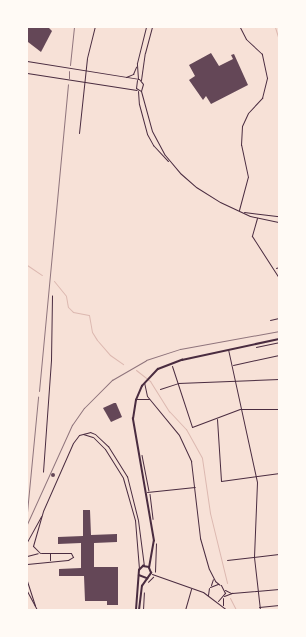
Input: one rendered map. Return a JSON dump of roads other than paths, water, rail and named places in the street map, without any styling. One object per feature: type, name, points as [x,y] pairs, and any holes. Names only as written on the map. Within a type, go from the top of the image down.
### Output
[{"type":"street","points":[[79,133],[86,70],[95,27]]},
{"type":"street","points":[[126,77],[134,72],[146,27]]},
{"type":"street","points":[[152,27],[145,52],[141,91],[152,131],[172,164]]},
{"type":"street","points":[[239,210],[248,178],[241,145],[241,129],[248,113],[262,98],[267,78],[262,54],[246,39],[240,27]]},
{"type":"street","points":[[27,61],[141,80]]},
{"type":"street","points":[[137,63],[138,104],[147,134],[156,148],[205,194],[243,212],[279,222]]},
{"type":"street","points":[[27,73],[84,84],[141,91]]},
{"type":"street","points":[[243,212],[279,216]]},
{"type":"street","points":[[257,217],[252,236],[275,269],[279,278]]},
{"type":"street","points":[[270,320],[279,318]]},
{"type":"street","points":[[227,610],[223,605],[203,592],[151,573],[149,568],[154,548],[147,492],[134,423],[136,400],[145,381],[151,375],[182,360],[279,339]]},
{"type":"street","points":[[228,349],[256,477],[258,497],[254,557],[256,592],[260,610]]},
{"type":"street","points":[[232,365],[279,355]]},
{"type":"street","points":[[172,366],[192,426],[240,409],[279,409]]},
{"type":"street","points":[[160,389],[178,383],[279,379]]},
{"type":"street","points":[[145,381],[144,389],[149,399],[170,422],[185,447],[194,472],[200,538],[213,578],[225,590],[232,593]]},
{"type":"street","points":[[136,400],[149,399]]},
{"type":"street","points":[[217,417],[221,481],[279,473]]},
{"type":"street","points":[[40,553],[33,546],[43,511],[70,449],[77,437],[82,434],[92,432],[101,438],[116,456],[127,476],[138,520],[141,561],[144,566],[149,568]]},
{"type":"street","points":[[82,434],[93,436],[106,449],[123,478],[135,520],[139,570],[136,610]]},
{"type":"street","points":[[147,492],[195,487]]},
{"type":"street","points":[[27,556],[40,553],[71,553],[73,558],[71,560],[27,564]]},
{"type":"street","points":[[50,553],[50,561]]},
{"type":"street","points":[[227,560],[279,554]]},
{"type":"street","points":[[139,570],[144,566]]},
{"type":"street","points":[[139,610],[142,586],[151,573]]},
{"type":"street","points":[[139,575],[147,578]]},
{"type":"street","points":[[203,592],[208,590],[213,578]]},
{"type":"street","points":[[27,581],[35,606]]},
{"type":"street","points":[[210,587],[220,585]]},
{"type":"street","points":[[185,610],[192,588]]},
{"type":"street","points":[[216,601],[232,593],[279,589]]},
{"type":"street","points":[[208,590],[209,596]]},
{"type":"street","points":[[223,605],[225,590]]},
{"type":"street","points":[[27,591],[37,610]]},
{"type":"street","points":[[259,607],[279,605]]},
{"type":"lane","points":[[27,542],[43,511]]},
{"type":"waterway","points":[[275,27],[279,40]]},
{"type":"waterway","points":[[27,265],[42,275]]},
{"type":"waterway","points":[[54,281],[66,296],[68,307],[73,312],[89,315],[92,332],[97,340],[110,355],[123,364]]},
{"type":"waterway","points":[[136,370],[150,381],[169,411],[186,429],[202,458],[210,513],[227,583]]},
{"type":"waterway","points":[[230,598],[236,610]]},
{"type":"railway","points":[[70,65],[74,27]]},
{"type":"railway","points":[[69,71],[69,78]]},
{"type":"railway","points":[[39,391],[68,84]]},
{"type":"railway","points":[[27,524],[72,425],[84,408],[112,380],[146,360],[180,349],[279,331]]},
{"type":"railway","points":[[27,512],[38,397]]}]
